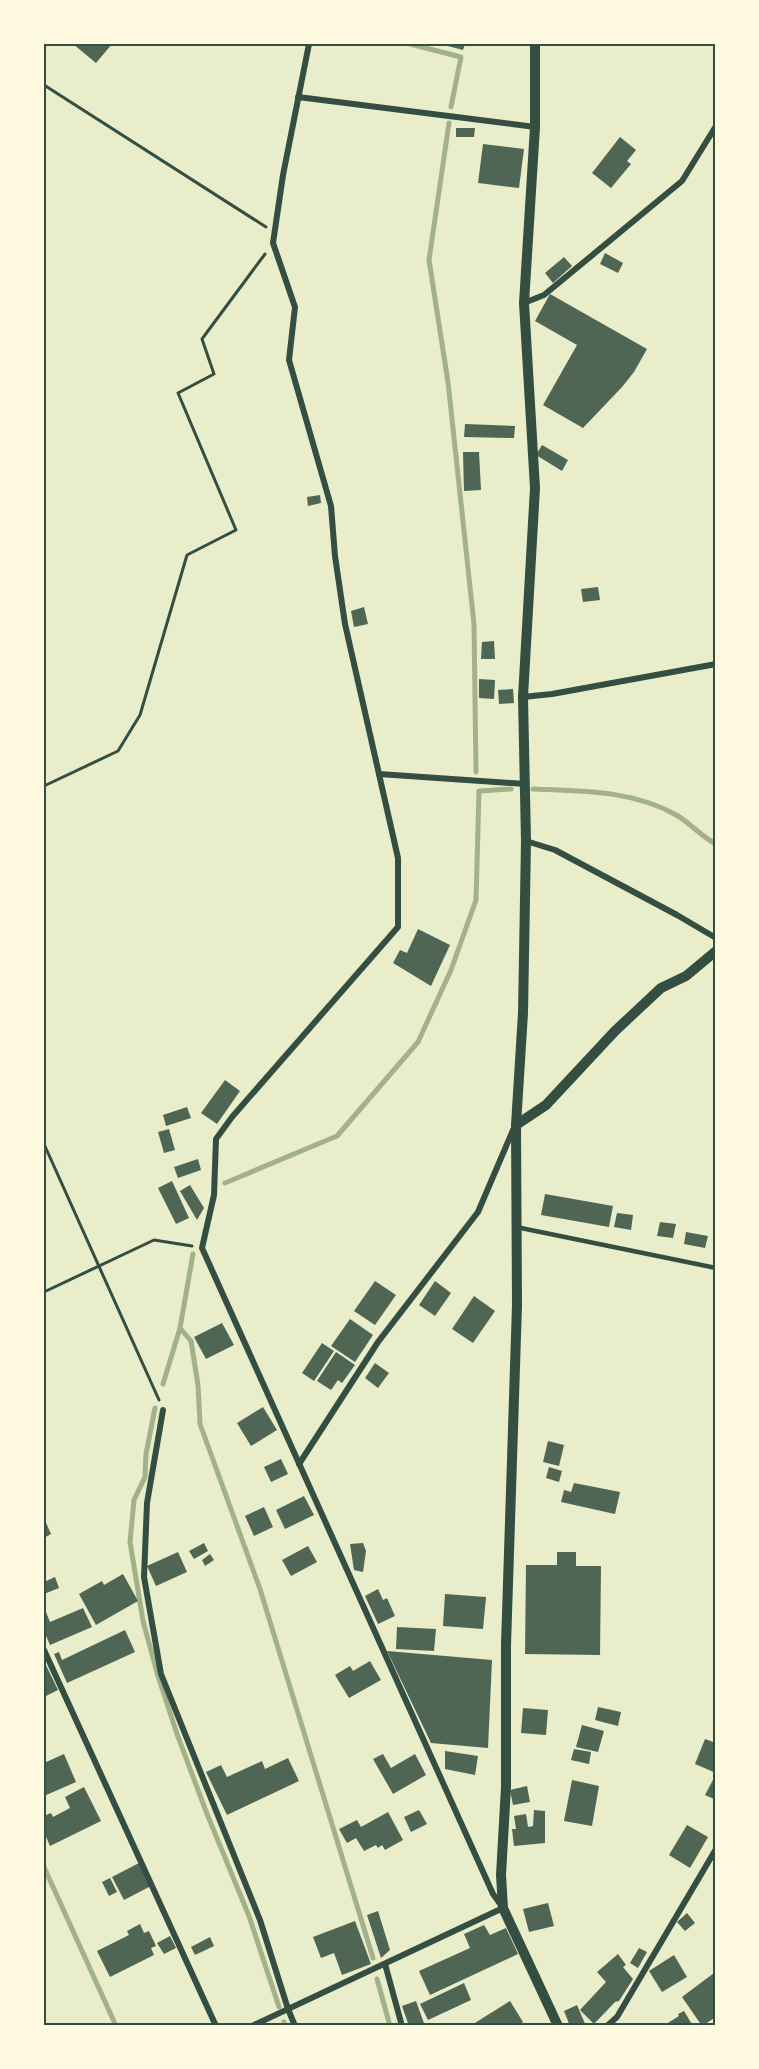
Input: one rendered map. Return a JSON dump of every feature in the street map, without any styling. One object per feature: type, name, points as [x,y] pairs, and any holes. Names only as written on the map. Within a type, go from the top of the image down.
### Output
[{"type":"street","points":[[309,44],[273,243],[295,307],[290,360],[331,506],[335,556],[345,624],[398,858],[398,927],[232,1117],[216,1139],[214,1195],[202,1248],[493,1894],[503,1908],[558,2025]]},
{"type":"street","points":[[503,1908],[501,1875],[506,1787],[506,1645],[517,1305],[516,1125],[523,1013],[526,842],[524,697],[536,488],[525,303],[535,127],[535,44]]},
{"type":"street","points":[[298,97],[535,127]]},
{"type":"street","points":[[525,303],[544,295],[682,181],[716,126]]},
{"type":"street","points":[[524,697],[716,664]]},
{"type":"street","points":[[379,774],[525,784]]},
{"type":"street","points":[[526,842],[555,850],[716,938]]},
{"type":"street","points":[[299,1464],[378,1342],[478,1212],[516,1125],[546,1105],[615,1031],[661,988],[686,976],[716,951]]},
{"type":"street","points":[[163,1410],[147,1503],[144,1577],[162,1674],[260,1920],[295,2025]]},
{"type":"street","points":[[44,1650],[216,2025]]},
{"type":"street","points":[[607,2025],[617,2017],[716,1849]]},
{"type":"street","points":[[252,2025],[503,1908]]},
{"type":"street","points":[[385,1964],[402,2025]]},
{"type":"lane","points":[[516,1227],[716,1268]]},
{"type":"path","points":[[44,85],[275,233]]},
{"type":"path","points":[[44,786],[118,751],[140,715],[187,555],[236,530],[178,393],[214,374],[202,339],[273,243]]},
{"type":"path","points":[[44,1143],[163,1410]]},
{"type":"path","points":[[44,1292],[154,1240],[202,1248]]},
{"type":"building","points":[[73,44],[112,44],[96,63]]},
{"type":"building","points":[[440,44],[465,44],[463,50]]},
{"type":"building","points":[[456,128],[475,128],[474,137],[456,137]]},
{"type":"building","points":[[620,137],[636,150],[627,161],[631,164],[611,188],[592,173]]},
{"type":"building","points":[[483,144],[524,149],[519,188],[478,183]]},
{"type":"building","points":[[605,253],[623,263],[618,273],[600,264]]},
{"type":"building","points":[[564,257],[572,266],[553,283],[545,273]]},
{"type":"building","points":[[550,294],[647,349],[622,387],[583,428],[543,405],[577,345],[535,321]]},
{"type":"building","points":[[465,424],[515,426],[514,438],[464,437]]},
{"type":"building","points":[[542,445],[568,460],[562,471],[536,455]]},
{"type":"building","points":[[463,452],[479,452],[481,490],[464,491]]},
{"type":"building","points":[[320,495],[321,503],[308,506],[307,497]]},
{"type":"building","points":[[598,587],[600,600],[583,602],[581,589]]},
{"type":"building","points":[[364,607],[368,624],[354,627],[351,611]]},
{"type":"building","points":[[494,641],[495,659],[481,659],[482,642]]},
{"type":"building","points":[[479,679],[495,680],[494,699],[479,698]]},
{"type":"building","points":[[513,689],[514,703],[499,704],[498,690]]},
{"type":"building","points":[[418,929],[450,945],[431,986],[393,963],[400,950],[407,953]]},
{"type":"building","points":[[225,1080],[240,1091],[217,1124],[201,1113]]},
{"type":"building","points":[[187,1107],[191,1118],[166,1126],[163,1115]]},
{"type":"building","points":[[169,1129],[175,1150],[164,1153],[158,1132]]},
{"type":"building","points":[[198,1159],[201,1170],[178,1178],[174,1167]]},
{"type":"building","points":[[172,1181],[189,1218],[176,1224],[158,1188]]},
{"type":"building","points":[[190,1185],[204,1208],[197,1220],[180,1191]]},
{"type":"building","points":[[545,1194],[613,1206],[609,1227],[541,1215]]},
{"type":"building","points":[[617,1213],[633,1215],[631,1230],[614,1227]]},
{"type":"building","points":[[660,1222],[676,1224],[673,1238],[657,1236]]},
{"type":"building","points":[[686,1232],[708,1236],[705,1248],[684,1244]]},
{"type":"building","points":[[375,1281],[396,1295],[375,1325],[354,1311]]},
{"type":"building","points":[[435,1281],[451,1293],[435,1316],[419,1305]]},
{"type":"building","points":[[474,1296],[495,1311],[473,1343],[452,1329]]},
{"type":"building","points":[[350,1319],[373,1335],[355,1362],[331,1346]]},
{"type":"building","points":[[222,1323],[234,1345],[206,1359],[194,1337]]},
{"type":"building","points":[[322,1343],[334,1351],[314,1381],[302,1373]]},
{"type":"building","points":[[336,1352],[355,1365],[342,1383],[338,1380],[331,1390],[317,1381]]},
{"type":"building","points":[[375,1363],[389,1373],[378,1388],[365,1378]]},
{"type":"building","points":[[263,1407],[277,1430],[251,1446],[237,1423]]},
{"type":"building","points":[[548,1441],[564,1445],[559,1466],[543,1462]]},
{"type":"building","points":[[281,1459],[288,1474],[271,1482],[264,1467]]},
{"type":"building","points":[[549,1467],[562,1471],[559,1482],[546,1478]]},
{"type":"building","points":[[574,1483],[620,1492],[615,1514],[561,1502],[564,1490],[571,1492]]},
{"type":"building","points":[[304,1496],[314,1515],[285,1529],[276,1510]]},
{"type":"building","points":[[264,1507],[273,1527],[254,1536],[245,1516]]},
{"type":"building","points":[[44,1518],[51,1534],[44,1538]]},
{"type":"building","points":[[204,1543],[208,1551],[194,1559],[189,1551]]},
{"type":"building","points":[[363,1543],[366,1551],[363,1572],[354,1570],[350,1544]]},
{"type":"building","points":[[308,1546],[317,1562],[291,1576],[282,1560]]},
{"type":"building","points":[[178,1552],[187,1572],[156,1586],[147,1566]]},
{"type":"building","points":[[557,1552],[576,1552],[576,1566],[601,1566],[600,1655],[525,1654],[526,1565],[557,1565]]},
{"type":"building","points":[[210,1554],[214,1560],[205,1566],[202,1560]]},
{"type":"building","points":[[123,1574],[138,1601],[96,1625],[79,1594],[102,1581],[104,1585]]},
{"type":"building","points":[[55,1577],[59,1588],[44,1594],[44,1582]]},
{"type":"building","points":[[378,1589],[383,1600],[387,1598],[395,1616],[378,1624],[365,1596]]},
{"type":"building","points":[[445,1594],[486,1597],[483,1629],[443,1626]]},
{"type":"building","points":[[44,1607],[50,1622],[83,1608],[92,1627],[50,1645],[44,1631]]},
{"type":"building","points":[[397,1627],[436,1629],[434,1651],[396,1649]]},
{"type":"building","points":[[125,1630],[135,1652],[67,1683],[54,1654],[59,1652],[62,1660]]},
{"type":"building","points":[[387,1651],[492,1660],[488,1748],[431,1743]]},
{"type":"building","points":[[44,1661],[58,1690],[44,1697]]},
{"type":"building","points":[[370,1661],[381,1680],[349,1698],[335,1675],[350,1666],[353,1671]]},
{"type":"building","points":[[598,1707],[621,1712],[618,1726],[595,1720]]},
{"type":"building","points":[[523,1708],[548,1710],[546,1735],[521,1733]]},
{"type":"building","points":[[582,1725],[604,1731],[598,1752],[576,1747]]},
{"type":"building","points":[[705,1739],[716,1743],[716,1773],[695,1764]]},
{"type":"building","points":[[574,1749],[591,1752],[589,1764],[571,1760]]},
{"type":"building","points":[[445,1751],[478,1756],[475,1775],[445,1769]]},
{"type":"building","points":[[64,1754],[76,1782],[44,1796],[44,1763]]},
{"type":"building","points":[[383,1754],[391,1768],[415,1754],[426,1775],[393,1794],[373,1759]]},
{"type":"building","points":[[288,1758],[299,1781],[227,1815],[206,1772],[221,1765],[227,1777],[262,1761],[265,1769]]},
{"type":"building","points":[[716,1774],[716,1800],[705,1795]]},
{"type":"building","points":[[572,1780],[599,1786],[592,1826],[564,1821]]},
{"type":"building","points":[[527,1786],[530,1802],[513,1805],[510,1790]]},
{"type":"building","points":[[84,1787],[101,1821],[50,1846],[44,1832],[44,1816],[51,1813],[53,1817],[70,1808],[65,1797]]},
{"type":"building","points":[[419,1810],[427,1824],[411,1832],[404,1817]]},
{"type":"building","points":[[534,1810],[545,1811],[545,1843],[514,1846],[512,1829],[516,1829],[514,1816],[526,1814],[528,1827],[533,1826]]},
{"type":"building","points":[[388,1812],[403,1840],[385,1850],[382,1845],[378,1848],[376,1845],[364,1851],[356,1838],[347,1843],[339,1829],[357,1820],[361,1827]]},
{"type":"building","points":[[687,1825],[708,1837],[690,1868],[669,1855]]},
{"type":"building","points":[[139,1863],[151,1886],[124,1900],[112,1877]]},
{"type":"building","points":[[110,1878],[117,1892],[109,1896],[102,1882]]},
{"type":"building","points":[[548,1903],[554,1926],[529,1932],[523,1909]]},
{"type":"building","points":[[378,1911],[390,1950],[381,1958],[367,1915]]},
{"type":"building","points":[[687,1913],[695,1923],[685,1931],[677,1922]]},
{"type":"building","points":[[355,1921],[371,1964],[342,1975],[334,1953],[321,1958],[313,1937]]},
{"type":"building","points":[[140,1924],[144,1933],[149,1931],[156,1946],[151,1948],[154,1955],[110,1977],[97,1951],[129,1935],[127,1931]]},
{"type":"building","points":[[484,1925],[490,1935],[506,1928],[518,1954],[430,1995],[419,1971],[470,1948],[464,1934]]},
{"type":"building","points":[[170,1936],[176,1948],[164,1954],[157,1943]]},
{"type":"building","points":[[210,1937],[214,1946],[195,1955],[191,1947]]},
{"type":"building","points":[[639,1948],[647,1952],[638,1968],[630,1963]]},
{"type":"building","points":[[618,1954],[626,1965],[623,1967],[633,1979],[619,2001],[615,2002],[594,2024],[580,2010],[606,1982],[597,1972]]},
{"type":"building","points":[[674,1955],[687,1977],[662,1992],[649,1971]]},
{"type":"building","points":[[714,1973],[716,2017],[702,2026],[682,1997]]},
{"type":"building","points":[[464,1983],[471,2000],[428,2020],[420,2004]]},
{"type":"building","points":[[416,2001],[425,2026],[409,2026],[402,2006]]},
{"type":"building","points":[[510,2001],[523,2022],[517,2026],[470,2026]]},
{"type":"building","points":[[577,2005],[586,2026],[570,2026],[564,2011]]},
{"type":"building","points":[[684,2011],[693,2026],[663,2026],[679,2016],[678,2014]]},
{"type":"waterway","points":[[410,44],[461,57],[451,107]]},
{"type":"waterway","points":[[449,123],[429,260],[448,382],[474,624],[476,772]]},
{"type":"waterway","points":[[225,1183],[337,1136],[418,1042],[451,970],[476,900],[479,791],[511,789]]},
{"type":"waterway","points":[[533,789],[570,790],[644,801],[678,816],[716,844]]},
{"type":"waterway","points":[[163,1384],[180,1328],[193,1254]]},
{"type":"waterway","points":[[180,1328],[191,1341],[198,1385],[200,1424],[260,1589],[373,1958]]},
{"type":"waterway","points":[[155,1408],[146,1454],[145,1477],[134,1500],[130,1542],[143,1621],[177,1734],[249,1916],[279,2007]]},
{"type":"waterway","points":[[44,1867],[116,2026]]},
{"type":"waterway","points":[[377,1979],[390,2026]]},
{"type":"waterway","points":[[284,2022],[285,2026]]}]
